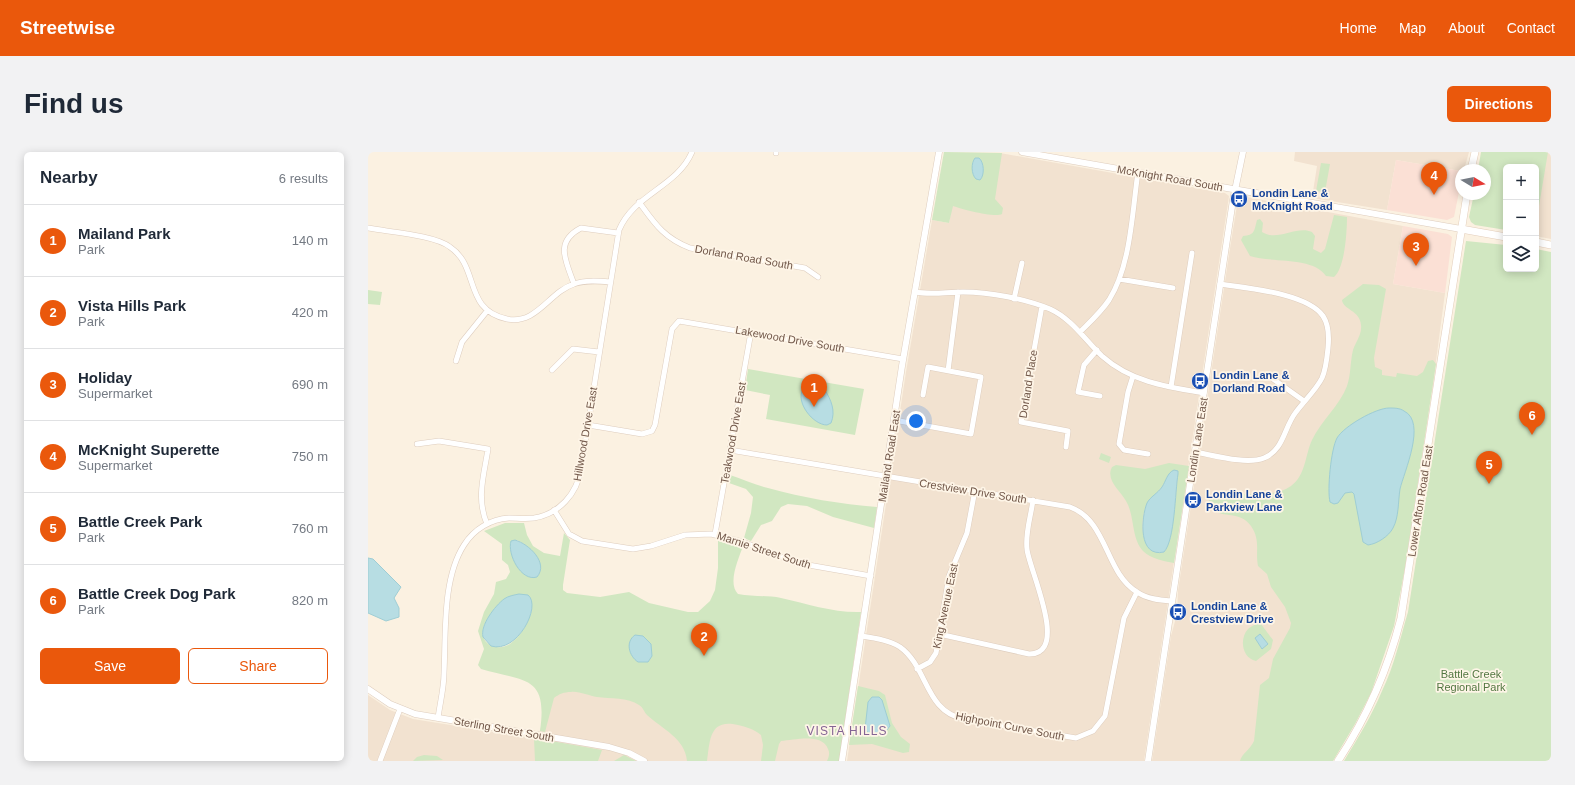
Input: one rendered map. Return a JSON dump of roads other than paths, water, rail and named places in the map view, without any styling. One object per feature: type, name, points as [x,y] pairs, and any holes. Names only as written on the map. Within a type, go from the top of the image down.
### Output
[{"type":"main road","points":[[1472,164],[1475,152]]},
{"type":"main road","name":"Lower Afton Road East","points":[[1338,761],[1373,698],[1390,656],[1401,618],[1466,200]]},
{"type":"main road","name":"McKnight Road South","points":[[1461,229],[1503,236]]},
{"type":"main road","points":[[1539,243],[1551,245]]},
{"type":"street","name":"Hillwood Drive East","points":[[438,718],[444,678],[445,618],[457,558],[464,544],[473,533],[487,524],[504,519],[535,518],[554,510],[568,499],[579,480],[618,233],[627,214],[639,202],[677,173],[686,163],[692,152]]},
{"type":"street","name":"Mailand Road East","points":[[842,761],[894,420],[939,152]]},
{"type":"street","name":"McKnight Road South","points":[[1022,152],[1461,229]]},
{"type":"street","name":"Londin Lane East","points":[[1148,761],[1220,284],[1235,189],[1243,152]]},
{"type":"street","points":[[1080,332],[1105,306],[1119,278],[1124,260],[1138,172]]},
{"type":"street","name":"Dorland Road South","points":[[639,202],[661,231],[690,248],[805,268],[818,277]]},
{"type":"street","points":[[368,228],[431,239],[449,246],[460,256],[468,270],[474,294],[480,304],[487,310],[507,319],[519,320],[526,318],[541,308],[563,289],[574,284],[586,281],[610,282]]},
{"type":"street","points":[[574,284],[563,252],[565,243],[581,228],[618,233]]},
{"type":"street","points":[[1171,388],[1192,253]]},
{"type":"street","points":[[1014,300],[1022,263]]},
{"type":"street","points":[[1119,278],[1173,288]]},
{"type":"street","points":[[1195,452],[1247,461],[1266,457],[1279,446],[1290,420],[1320,382],[1324,372],[1328,334],[1326,323],[1322,315],[1313,306],[1302,301],[1266,291],[1220,284]]},
{"type":"street","points":[[915,292],[933,294],[958,292],[982,293],[1042,306],[1060,315],[1115,366],[1133,376],[1153,384],[1204,393]]},
{"type":"street","points":[[948,371],[958,292]]},
{"type":"street","name":"Dorland Place","points":[[1042,306],[1020,422],[1068,431],[1066,447]]},
{"type":"street","points":[[456,361],[462,342],[487,310]]},
{"type":"street","name":"Lakewood Drive South","points":[[588,425],[644,434],[653,429],[672,330],[677,322],[684,320],[904,359]]},
{"type":"street","name":"Teakwood Drive East","points":[[715,534],[751,332]]},
{"type":"street","points":[[552,370],[573,349],[599,352]]},
{"type":"street","points":[[1097,350],[1084,365],[1078,392],[1100,396]]},
{"type":"street","points":[[894,420],[971,434],[981,377],[928,368],[923,396]]},
{"type":"street","points":[[1133,376],[1129,387],[1119,444],[1124,450],[1148,454]]},
{"type":"street","points":[[1273,378],[1304,401]]},
{"type":"street","points":[[417,444],[441,441],[488,449],[480,499],[487,524]]},
{"type":"street","name":"Crestview Drive South","points":[[730,450],[1070,507],[1088,518],[1122,577],[1137,592],[1150,598],[1172,601]]},
{"type":"street","name":"King Avenue East","points":[[918,670],[933,659],[950,573],[967,533],[974,490]]},
{"type":"street","points":[[939,634],[1030,654],[1036,653],[1043,648],[1047,631],[1047,616],[1026,547],[1033,500]]},
{"type":"street","name":"Marnie Street South","points":[[554,510],[568,532],[576,539],[620,548],[647,547],[689,534],[715,534],[743,542],[797,563],[870,576]]},
{"type":"street","name":"Highpoint Curve South","points":[[861,636],[884,640],[896,645],[908,655],[937,703],[946,712],[957,718],[1068,738],[1085,735],[1098,727],[1107,713],[1123,620],[1137,592]]},
{"type":"street","name":"Sterling Street South","points":[[368,689],[382,700],[400,709],[438,718],[612,748],[629,753],[644,761]]},
{"type":"street","points":[[380,761],[400,709]]},
{"type":"water","points":[[975,158],[979,158],[983,165],[983,175],[980,180],[974,177],[972,171]]},
{"type":"water","points":[[814,387],[825,390],[831,402],[833,414],[831,423],[827,425],[816,421],[803,406],[801,394],[803,389]]},
{"type":"water","points":[[1389,408],[1401,409],[1411,417],[1414,425],[1414,436],[1409,460],[1400,489],[1395,524],[1389,534],[1375,543],[1368,545],[1363,542],[1354,494],[1352,492],[1345,493],[1338,503],[1334,504],[1330,502],[1329,479],[1331,460],[1337,438],[1346,428],[1369,414]]},
{"type":"water","points":[[1174,470],[1178,471],[1178,474],[1170,537],[1168,546],[1164,552],[1156,552],[1150,549],[1146,543],[1143,518],[1148,501],[1160,489],[1168,475]]},
{"type":"water","points":[[515,540],[531,550],[539,560],[541,566],[537,577],[526,575],[516,566],[510,546],[511,541]]},
{"type":"water","points":[[368,558],[373,559],[401,587],[394,598],[399,608],[399,617],[386,621],[368,613]]},
{"type":"water","points":[[519,594],[528,595],[531,601],[532,609],[524,628],[510,643],[501,647],[491,646],[483,637],[484,627],[489,616],[496,606],[504,599],[509,596]]},
{"type":"water","points":[[1260,634],[1268,644],[1262,649],[1255,638]]},
{"type":"water","points":[[635,635],[643,636],[651,644],[652,656],[648,662],[638,662],[630,653],[630,641]]},
{"type":"water","points":[[872,697],[879,697],[882,700],[890,726],[886,731],[869,734],[865,729],[868,702]]},
{"type":"place","name":"McKnight Superette","points":[[1434,195]]},
{"type":"place","name":"Londin Lane & McKnight Road","points":[[1239,199]]},
{"type":"place","name":"Holiday","points":[[1416,266]]},
{"type":"place","name":"Londin Lane & Dorland Road","points":[[1200,381]]},
{"type":"place","name":"Mailand Park","points":[[814,407]]},
{"type":"place","name":"Battle Creek Dog Park","points":[[1532,435]]},
{"type":"place","name":"Battle Creek Park","points":[[1489,484]]},
{"type":"place","name":"Londin Lane & Parkview Lane","points":[[1193,500]]},
{"type":"place","name":"Londin Lane & Crestview Drive","points":[[1178,612]]},
{"type":"place","name":"Vista Hills Park","points":[[704,656]]},
{"type":"district","name":"VISTA HILLS","points":[[847,731]]},
{"type":"park label","name":"Battle Creek Regional Park","points":[[1471,680]]}]
